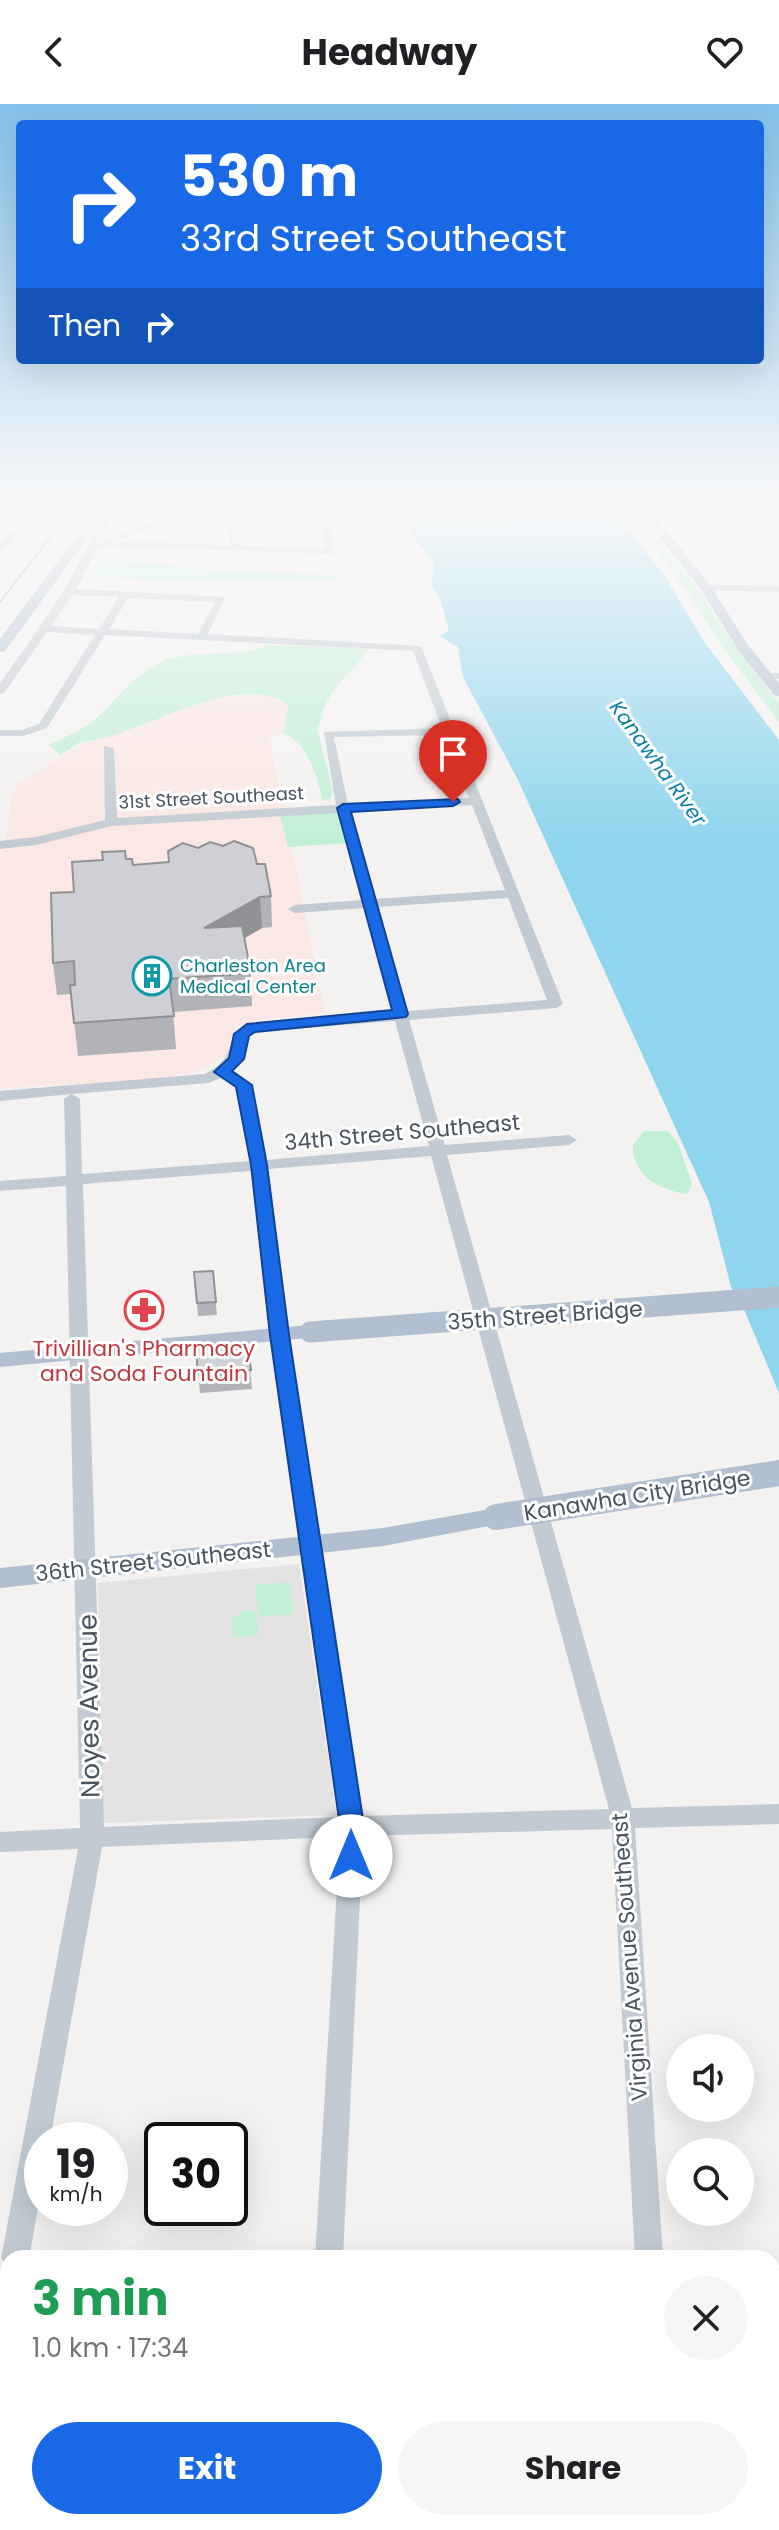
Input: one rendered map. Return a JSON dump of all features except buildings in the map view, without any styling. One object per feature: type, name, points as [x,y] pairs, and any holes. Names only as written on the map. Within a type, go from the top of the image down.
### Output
[{"type":"main road","points":[[0,648],[21,620]]},
{"type":"main road","points":[[734,620],[775,676],[779,692]]},
{"type":"main road","name":"35th Street Bridge","points":[[0,1360],[310,1332],[779,1297]]},
{"type":"main road","name":"Kanawha City Bridge","points":[[496,1517],[779,1473]]},
{"type":"main road","name":"36th Street Southeast","points":[[0,1578],[383,1537],[496,1517]]},
{"type":"street","points":[[0,691],[49,620]]},
{"type":"street","points":[[0,733],[23,733],[43,726],[110,620]]},
{"type":"street","points":[[201,637],[210,620]]},
{"type":"street","points":[[0,1096],[182,1083],[222,1072],[236,1059],[242,1034],[252,1028],[556,1004],[417,648],[42,629]]},
{"type":"street","name":"Virginia Avenue Southeast","points":[[448,731],[328,734],[343,808],[623,1818],[649,2250]]},
{"type":"street","points":[[108,748],[111,822]]},
{"type":"street","name":"31st Street Southeast","points":[[0,845],[36,841],[111,822],[475,801]]},
{"type":"street","points":[[295,909],[512,894]]},
{"type":"street","points":[[222,1072],[244,1085],[259,1165],[280,1335],[313,1543],[352,1826],[329,2250]]},
{"type":"street","name":"Noyes Avenue","points":[[16,2250],[92,1836],[72,1099]]},
{"type":"street","name":"34th Street Southeast","points":[[0,1186],[569,1140]]},
{"type":"street","points":[[0,1842],[352,1826],[779,1814]]},
{"type":"shaded area","points":[[274,695],[288,705],[283,733],[269,737],[325,1013],[258,1019],[237,1026],[229,1054],[197,1071],[161,1079],[0,1088],[0,851],[4,850],[11,800],[17,783],[88,741],[219,698]]},
{"type":"shaded area","points":[[299,1564],[337,1815],[102,1823],[98,1583]]},
{"type":"green space","points":[[705,620],[718,620],[779,703],[779,722]]},
{"type":"green space","points":[[266,645],[367,649],[332,693],[317,729],[333,791],[330,799],[322,800],[318,781],[305,752],[283,733],[288,705],[266,696],[241,694],[214,699],[130,730],[80,742],[60,755],[49,745],[88,725],[152,666],[176,657],[243,652]]},
{"type":"green space","points":[[338,811],[347,843],[288,847],[280,815]]},
{"type":"green space","points":[[644,1131],[668,1131],[679,1145],[692,1185],[687,1194],[658,1185],[637,1165],[633,1145]]},
{"type":"green space","points":[[290,1582],[293,1614],[259,1617],[255,1585]]},
{"type":"green space","points":[[246,1610],[257,1612],[258,1635],[233,1638],[231,1619]]},
{"type":"water","name":"Kanawha River","points":[[446,620],[691,620],[705,643],[779,740],[779,1393],[738,1295],[732,1290],[709,1202],[518,780],[463,677],[458,647],[439,636],[449,631]]},
{"type":"place","name":"Charleston Area Medical Center","points":[[152,976]]},
{"type":"place","name":"Trivillian's Pharmacy and Soda Fountain","points":[[144,1310]]},
{"type":"route","points":[[351,1856],[352,1826],[313,1543],[280,1335],[259,1165],[244,1085],[222,1072],[232,1065],[239,1054],[245,1030],[401,1014],[343,808],[453,802]]}]
